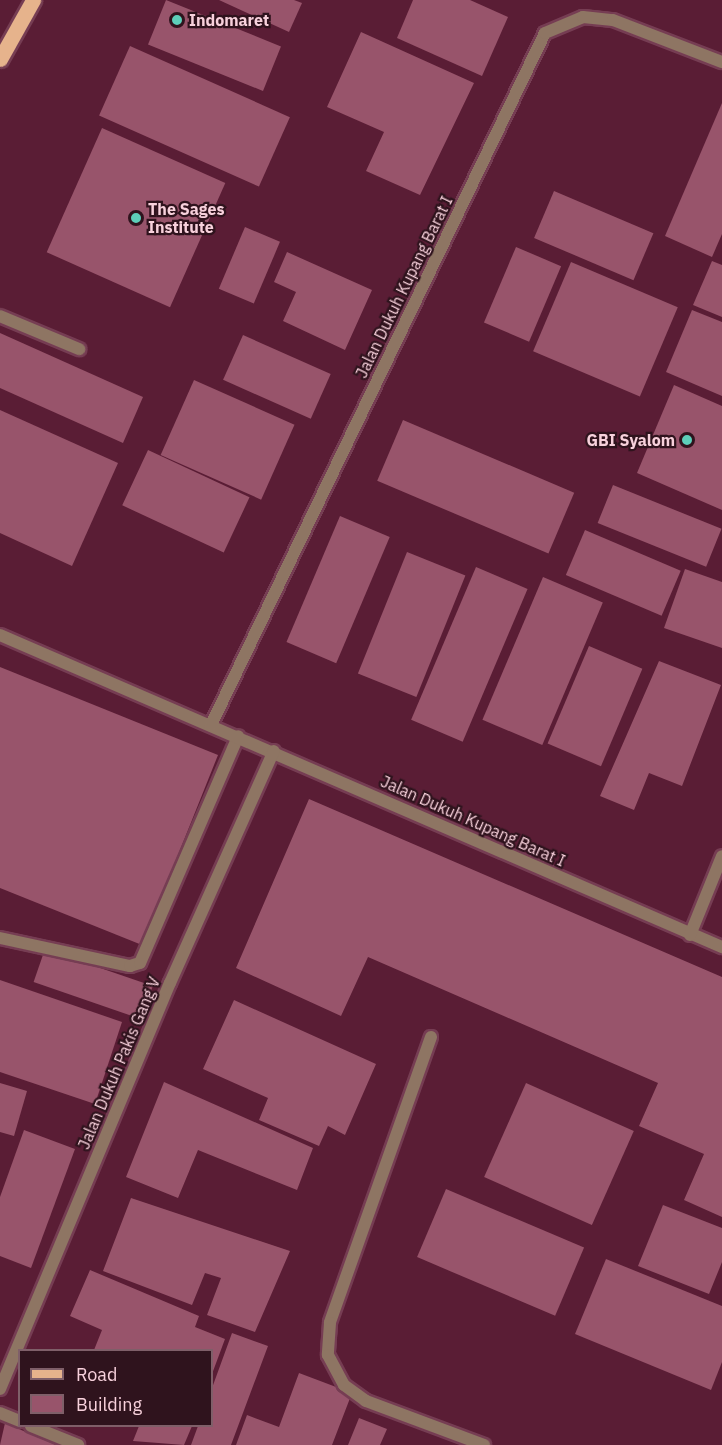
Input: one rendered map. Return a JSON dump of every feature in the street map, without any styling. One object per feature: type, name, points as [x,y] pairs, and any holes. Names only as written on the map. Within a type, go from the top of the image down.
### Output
[{"type":"main road","points":[[0,58],[33,0]]},
{"type":"street","name":"Jalan Dukuh Kupang Barat I","points":[[211,726],[545,33],[584,17],[613,20],[722,62]]},
{"type":"street","points":[[0,316],[79,349]]},
{"type":"street","name":"Jalan Dukuh Kupang Barat I","points":[[0,635],[274,751],[690,935],[722,947]]},
{"type":"street","points":[[0,938],[130,966],[140,963],[238,736]]},
{"type":"street","name":"Jalan Dukuh Pakis Gang V","points":[[0,1389],[170,983],[274,751]]},
{"type":"street","points":[[690,935],[722,856]]},
{"type":"street","points":[[431,1037],[330,1323],[328,1355],[344,1385],[366,1401],[484,1445]]},
{"type":"street","points":[[0,1413],[18,1420]]},
{"type":"street","points":[[36,1427],[78,1445]]},
{"type":"building","points":[[166,0],[281,46],[263,91],[148,45]]},
{"type":"building","points":[[219,0],[294,0],[302,3],[289,32]]},
{"type":"building","points":[[413,0],[470,0],[508,17],[482,76],[397,38]]},
{"type":"building","points":[[361,32],[474,83],[420,195],[366,171],[384,132],[327,107]]},
{"type":"building","points":[[130,46],[290,117],[259,187],[99,115]]},
{"type":"building","points":[[722,103],[722,234],[712,257],[665,236]]},
{"type":"building","name":"The Sages Institute","points":[[102,128],[225,183],[170,307],[47,252]]},
{"type":"building","points":[[554,191],[653,233],[633,280],[534,238]]},
{"type":"building","points":[[245,227],[280,242],[254,304],[219,289]]},
{"type":"building","points":[[516,247],[561,266],[529,342],[484,322]]},
{"type":"building","points":[[287,252],[372,290],[345,350],[283,321],[296,292],[274,282]]},
{"type":"building","points":[[712,261],[722,265],[722,317],[693,305]]},
{"type":"building","points":[[571,262],[678,307],[640,397],[533,351]]},
{"type":"building","points":[[692,310],[722,322],[722,396],[666,372]]},
{"type":"building","points":[[0,333],[143,397],[123,443],[0,388]]},
{"type":"building","points":[[243,335],[331,374],[311,419],[223,380]]},
{"type":"building","points":[[194,380],[294,425],[261,500],[161,455]]},
{"type":"building","name":"GBI Syalom","points":[[674,385],[722,406],[722,510],[637,473]]},
{"type":"building","points":[[0,410],[118,463],[72,566],[0,533]]},
{"type":"building","points":[[403,420],[574,493],[548,553],[377,481]]},
{"type":"building","points":[[148,450],[250,497],[224,553],[122,505]]},
{"type":"building","points":[[613,485],[721,529],[706,567],[598,523]]},
{"type":"building","points":[[340,516],[390,537],[336,663],[286,642]]},
{"type":"building","points":[[585,530],[681,571],[662,616],[566,575]]},
{"type":"building","points":[[407,552],[465,576],[416,697],[358,673]]},
{"type":"building","points":[[476,567],[528,589],[463,742],[411,720]]},
{"type":"building","points":[[685,569],[722,582],[722,648],[664,628]]},
{"type":"building","points":[[543,577],[603,602],[542,745],[482,720]]},
{"type":"building","points":[[589,646],[642,669],[601,766],[548,744]]},
{"type":"building","points":[[659,661],[721,685],[682,786],[649,773],[634,810],[600,796]]},
{"type":"building","points":[[0,667],[218,755],[142,945],[0,888]]},
{"type":"building","points":[[309,799],[722,977],[722,1217],[684,1200],[704,1154],[639,1126],[658,1083],[368,957],[341,1016],[236,968]]},
{"type":"building","points":[[45,949],[153,986],[141,1019],[34,982]]},
{"type":"building","points":[[0,980],[122,1022],[95,1104],[0,1072]]},
{"type":"building","points":[[234,1000],[376,1064],[345,1135],[328,1126],[319,1146],[259,1120],[268,1098],[203,1069]]},
{"type":"building","points":[[164,1082],[313,1148],[297,1190],[198,1150],[178,1198],[126,1177]]},
{"type":"building","points":[[0,1083],[27,1091],[14,1136],[0,1132]]},
{"type":"building","points":[[526,1083],[634,1131],[592,1225],[484,1177]]},
{"type":"building","points":[[24,1130],[75,1149],[31,1268],[0,1256],[0,1197]]},
{"type":"building","points":[[446,1189],[584,1248],[555,1316],[417,1257]]},
{"type":"building","points":[[131,1198],[290,1251],[255,1332],[207,1315],[221,1278],[205,1273],[192,1305],[103,1271]]},
{"type":"building","points":[[663,1205],[722,1228],[722,1262],[709,1294],[638,1266]]},
{"type":"building","points":[[606,1259],[722,1306],[722,1362],[711,1390],[575,1334]]},
{"type":"building","points":[[90,1270],[199,1316],[195,1327],[225,1339],[213,1371],[213,1349],[94,1349],[102,1330],[70,1316]]},
{"type":"building","points":[[232,1333],[268,1346],[231,1445],[191,1445],[198,1427],[213,1427],[213,1385]]},
{"type":"building","points":[[299,1373],[352,1393],[332,1445],[236,1445],[247,1415],[279,1427]]},
{"type":"building","points":[[359,1418],[387,1429],[380,1445],[348,1445]]},
{"type":"building","points":[[5,1423],[56,1445],[0,1445]]},
{"type":"building","points":[[139,1427],[192,1427],[184,1445],[133,1441]]},
{"type":"place","name":"Indomaret","points":[[177,20]]},
{"type":"place","name":"The Sages Institute","points":[[136,218]]},
{"type":"place","name":"GBI Syalom","points":[[687,440]]}]
